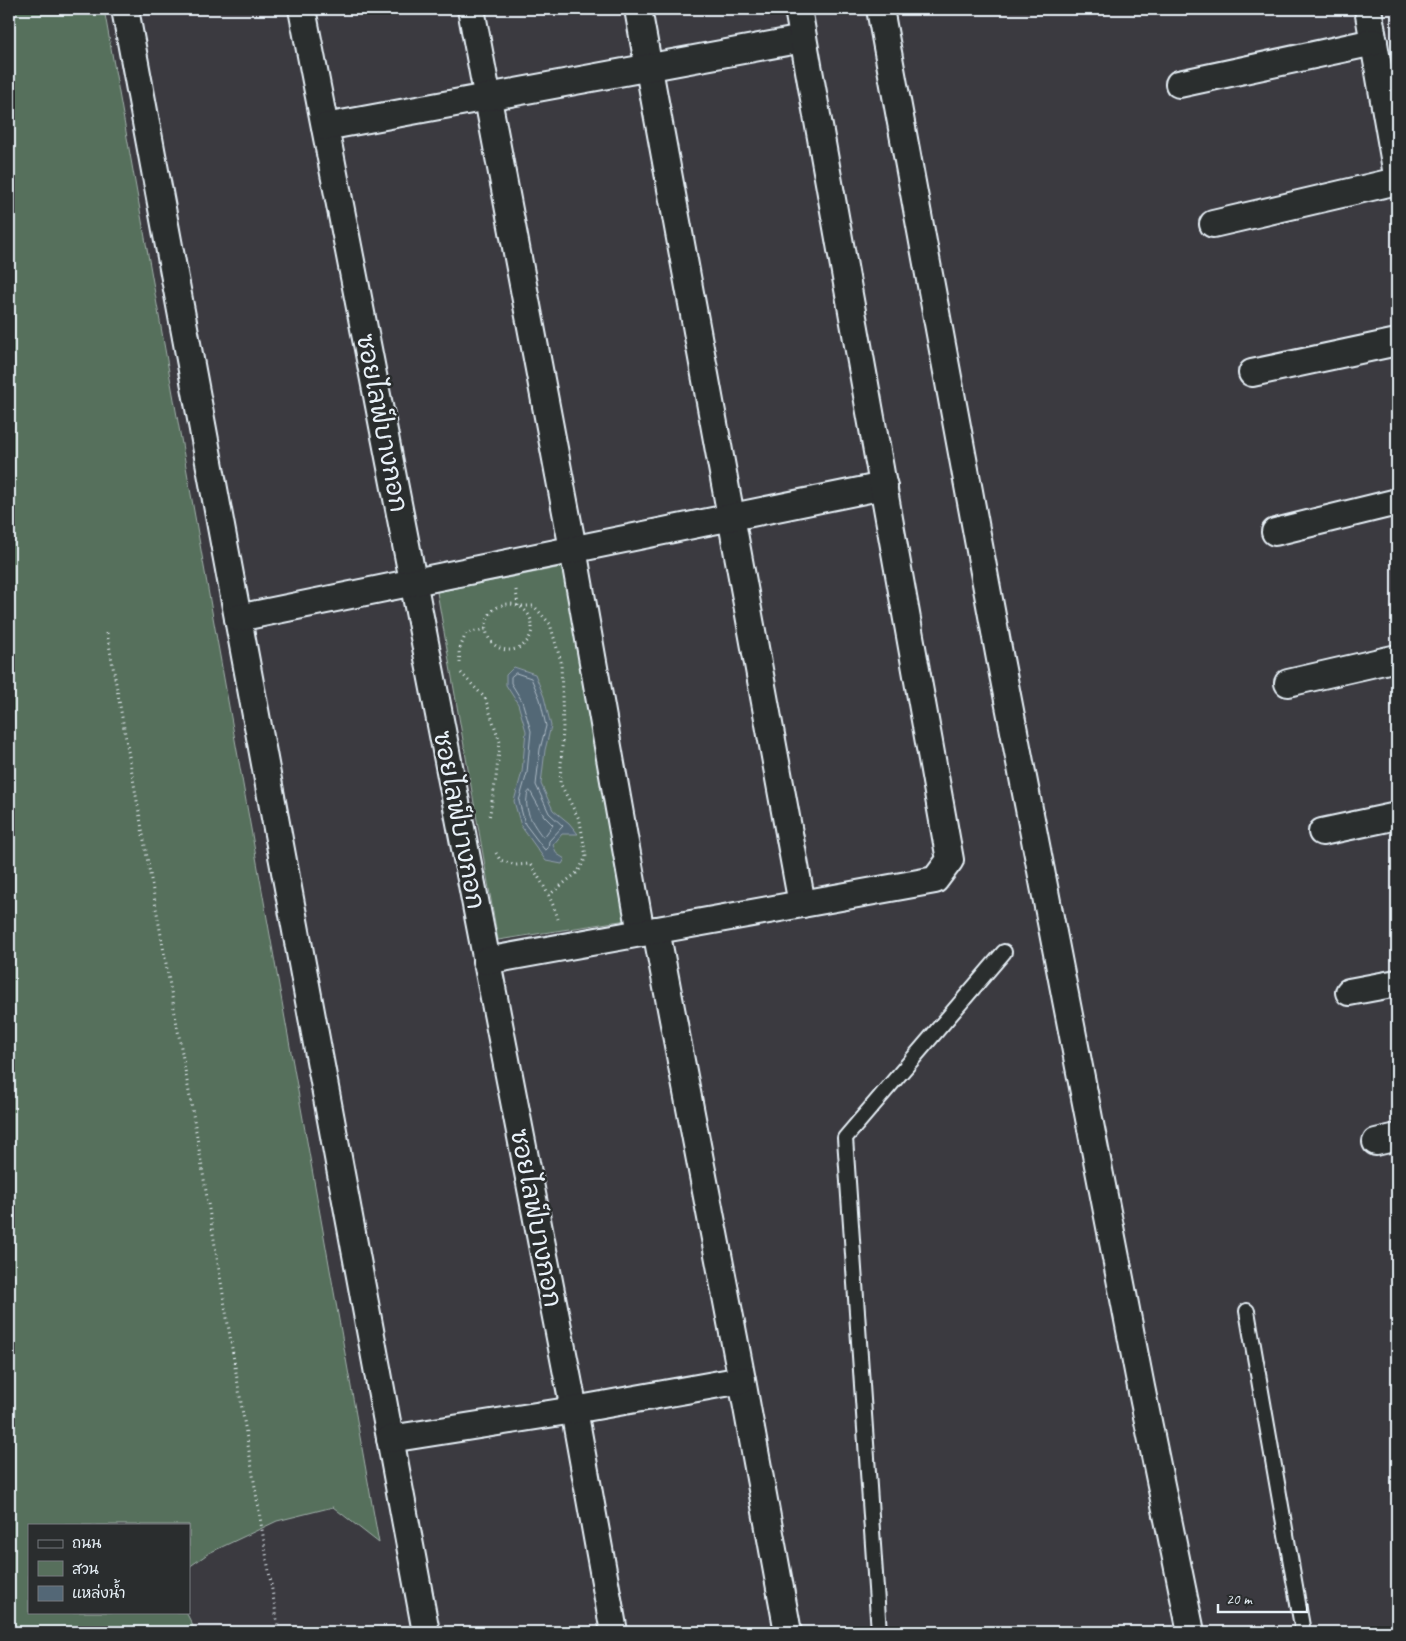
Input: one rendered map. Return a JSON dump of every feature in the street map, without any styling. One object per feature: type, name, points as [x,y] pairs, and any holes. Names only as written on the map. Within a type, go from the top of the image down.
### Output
[{"type":"street","points":[[125,9],[426,1632]]},
{"type":"street","name":"ซอยไลฟ์บางกอก","points":[[302,9],[574,1410],[614,1632]]},
{"type":"street","points":[[471,9],[648,932],[742,1380],[788,1632]]},
{"type":"street","points":[[638,9],[802,904]]},
{"type":"street","points":[[486,961],[935,880],[950,860],[798,9]]},
{"type":"street","points":[[880,9],[998,650],[1191,1632]]},
{"type":"street","points":[[1368,9],[1397,175]]},
{"type":"street","points":[[325,127],[803,39]]},
{"type":"street","points":[[1179,84],[1374,42]]},
{"type":"street","points":[[1213,224],[1397,182]]},
{"type":"street","points":[[1252,373],[1397,342]]},
{"type":"street","points":[[238,618],[884,486]]},
{"type":"street","points":[[1275,532],[1397,502]]},
{"type":"street","points":[[1288,683],[1397,658]]},
{"type":"street","points":[[1322,832],[1397,816]]},
{"type":"street","points":[[1349,992],[1397,983]]},
{"type":"street","points":[[390,1439],[574,1410],[742,1380]]},
{"type":"lane","points":[[879,1632],[845,1138],[1004,952]]},
{"type":"lane","points":[[1247,1310],[1303,1632]]},
{"type":"path","points":[[512,562],[518,606],[524,610],[531,622],[530,637],[525,643],[512,650],[504,649],[492,642],[486,629],[486,621],[495,608],[502,604],[518,606],[534,606],[550,624],[561,662],[563,729],[560,782],[580,821],[586,857],[578,872],[549,895]]},
{"type":"path","points":[[461,672],[459,651],[466,632],[486,629]]},
{"type":"path","points":[[108,633],[195,1127],[279,1632]]},
{"type":"path","points":[[429,666],[461,672],[485,698],[500,742],[488,824]]},
{"type":"path","points":[[494,847],[500,860],[516,865],[530,864],[554,906],[566,946]]},
{"type":"green space","points":[[9,9],[104,9],[379,1543],[333,1507],[277,1521],[209,1553],[190,1566],[190,1524],[28,1524],[28,1614],[187,1614],[196,1632],[9,1632]]},
{"type":"green space","points":[[562,567],[627,920],[498,940],[437,592]]},
{"type":"water","points":[[514,667],[535,674],[544,697],[551,726],[545,750],[541,784],[553,810],[569,823],[578,834],[562,834],[553,845],[557,854],[565,859],[562,864],[546,861],[521,826],[514,801],[522,772],[526,731],[518,704],[506,685],[506,675]]}]
